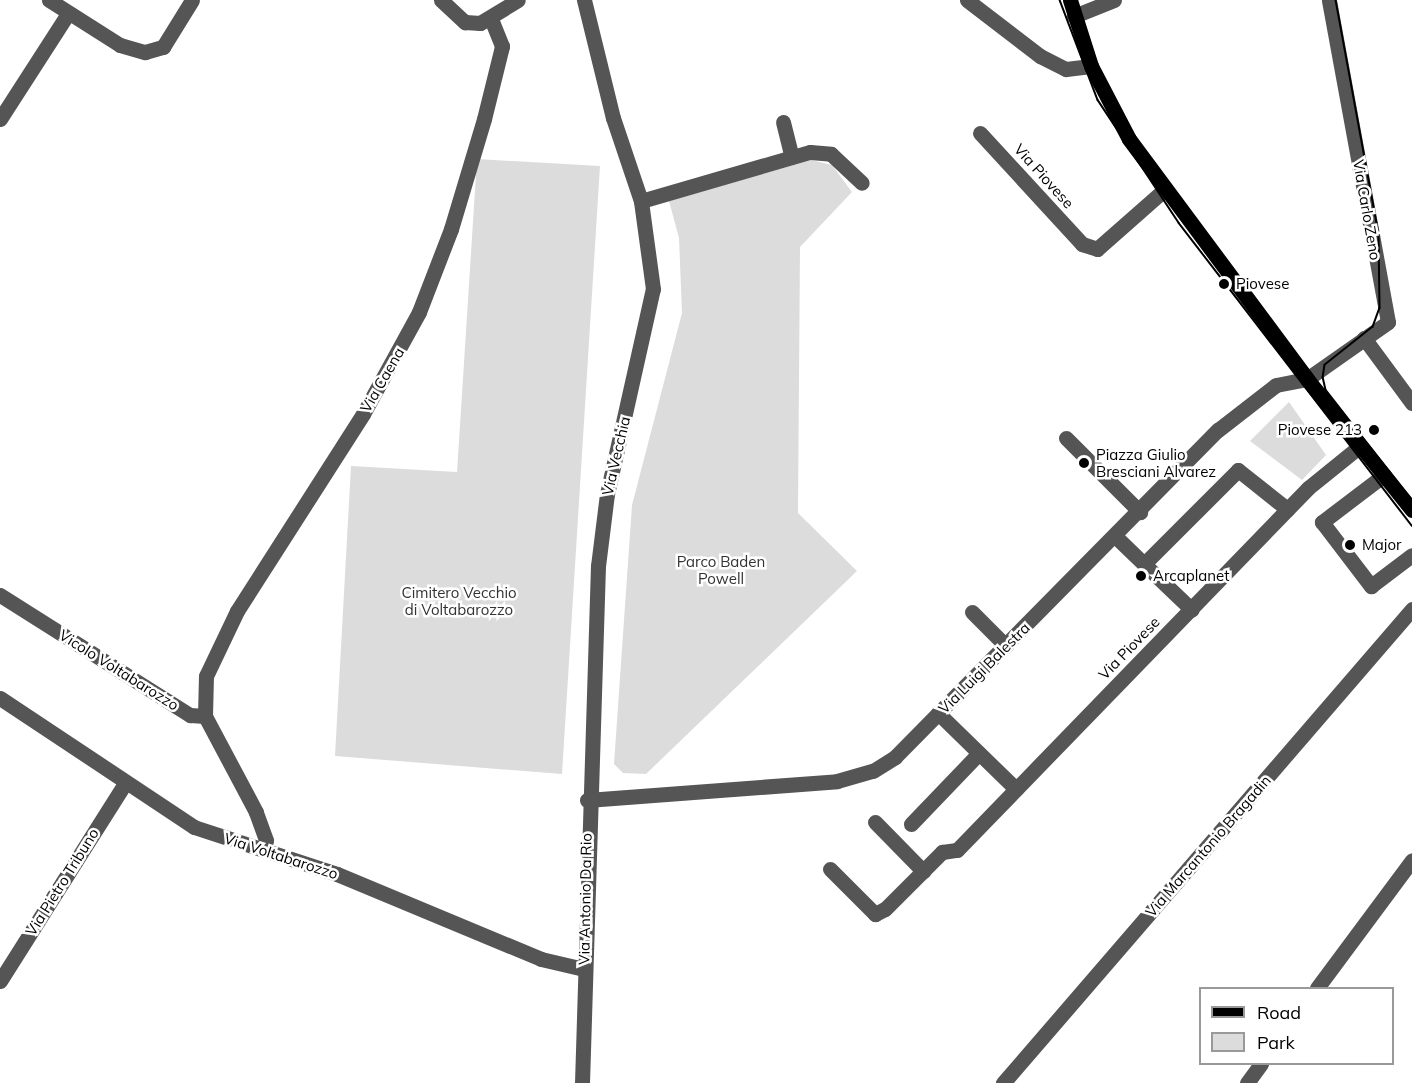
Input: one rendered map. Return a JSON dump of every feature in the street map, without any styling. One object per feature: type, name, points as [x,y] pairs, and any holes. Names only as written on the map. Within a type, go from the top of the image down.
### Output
[{"type":"main road","points":[[1070,0],[1091,66],[1129,139],[1307,379],[1412,510]]},
{"type":"street","points":[[49,0],[67,15],[120,45],[145,52],[163,47],[192,0]]},
{"type":"street","points":[[441,0],[465,22],[492,21],[518,0]]},
{"type":"street","name":"Via Vecchia","points":[[584,0],[613,118],[641,201],[653,289],[602,528],[589,715]]},
{"type":"street","points":[[967,0],[1040,56],[1066,69],[1091,66]]},
{"type":"street","points":[[1074,16],[1114,0]]},
{"type":"street","name":"Via Carlo Zeno","points":[[1307,379],[1388,322],[1329,0]]},
{"type":"street","points":[[0,120],[67,15]]},
{"type":"street","name":"Via Caena","points":[[205,716],[206,676],[237,611],[392,364],[441,259],[500,54],[492,21]]},
{"type":"street","points":[[783,122],[792,157]]},
{"type":"street","name":"Via Piovese","points":[[980,133],[1082,244],[1097,249],[1165,189]]},
{"type":"street","points":[[641,201],[792,157],[831,154],[862,183]]},
{"type":"street","points":[[1364,338],[1412,403]]},
{"type":"street","name":"Via Luigi Balestra","points":[[587,800],[856,777],[895,757],[1140,512],[1218,430],[1276,385],[1307,379]]},
{"type":"street","points":[[1066,438],[1140,512]]},
{"type":"street","name":"Via Piovese","points":[[830,869],[875,914],[942,852],[957,850],[1192,610],[1287,509],[1359,446]]},
{"type":"street","points":[[1144,564],[1238,470],[1287,509]]},
{"type":"street","points":[[1384,475],[1322,522],[1371,586],[1412,555]]},
{"type":"street","points":[[1115,536],[1192,610]]},
{"type":"street","name":"Vicolo Voltabarozzo","points":[[0,595],[190,715],[205,716]]},
{"type":"street","name":"Via Marcantonio Bragadin","points":[[1003,1083],[1412,609]]},
{"type":"street","points":[[972,612],[1006,646]]},
{"type":"street","name":"Via Voltabarozzo","points":[[0,699],[194,827],[338,874],[541,959],[584,969]]},
{"type":"street","points":[[938,714],[1016,789]]},
{"type":"street","name":"Via Antonio Da Rio","points":[[582,1083],[589,715]]},
{"type":"street","points":[[205,716],[256,812],[266,840],[264,850]]},
{"type":"street","points":[[911,824],[980,753]]},
{"type":"street","name":"Via Pietro Tribuno","points":[[0,981],[125,783]]},
{"type":"street","points":[[875,822],[923,871]]},
{"type":"street","points":[[1318,987],[1412,860]]},
{"type":"street","points":[[1247,1083],[1260,1065]]},
{"type":"green space","name":"Cimitero Vecchio di Voltabarozzo","points":[[477,159],[600,166],[562,774],[335,756],[351,466],[457,472]]},
{"type":"green space","name":"Parco Baden Powell","points":[[811,160],[832,165],[852,192],[800,247],[798,513],[857,571],[646,774],[623,773],[614,764],[632,505],[682,313],[679,238],[669,201]]},
{"type":"green space","points":[[1289,402],[1326,455],[1302,480],[1250,441]]},
{"type":"tram line","points":[[1060,0],[1098,100],[1179,223],[1412,526]]},
{"type":"tram line","points":[[1336,0],[1379,235],[1380,308],[1373,327],[1325,365],[1323,377],[1326,390],[1412,500]]},
{"type":"place","name":"Piovese","points":[[1224,284]]},
{"type":"place","name":"Piovese 213","points":[[1374,430]]},
{"type":"place","name":"Piazza Giulio Bresciani Alvarez","points":[[1084,463]]},
{"type":"place","name":"Major","points":[[1350,545]]},
{"type":"place","name":"Arcaplanet","points":[[1141,576]]}]
